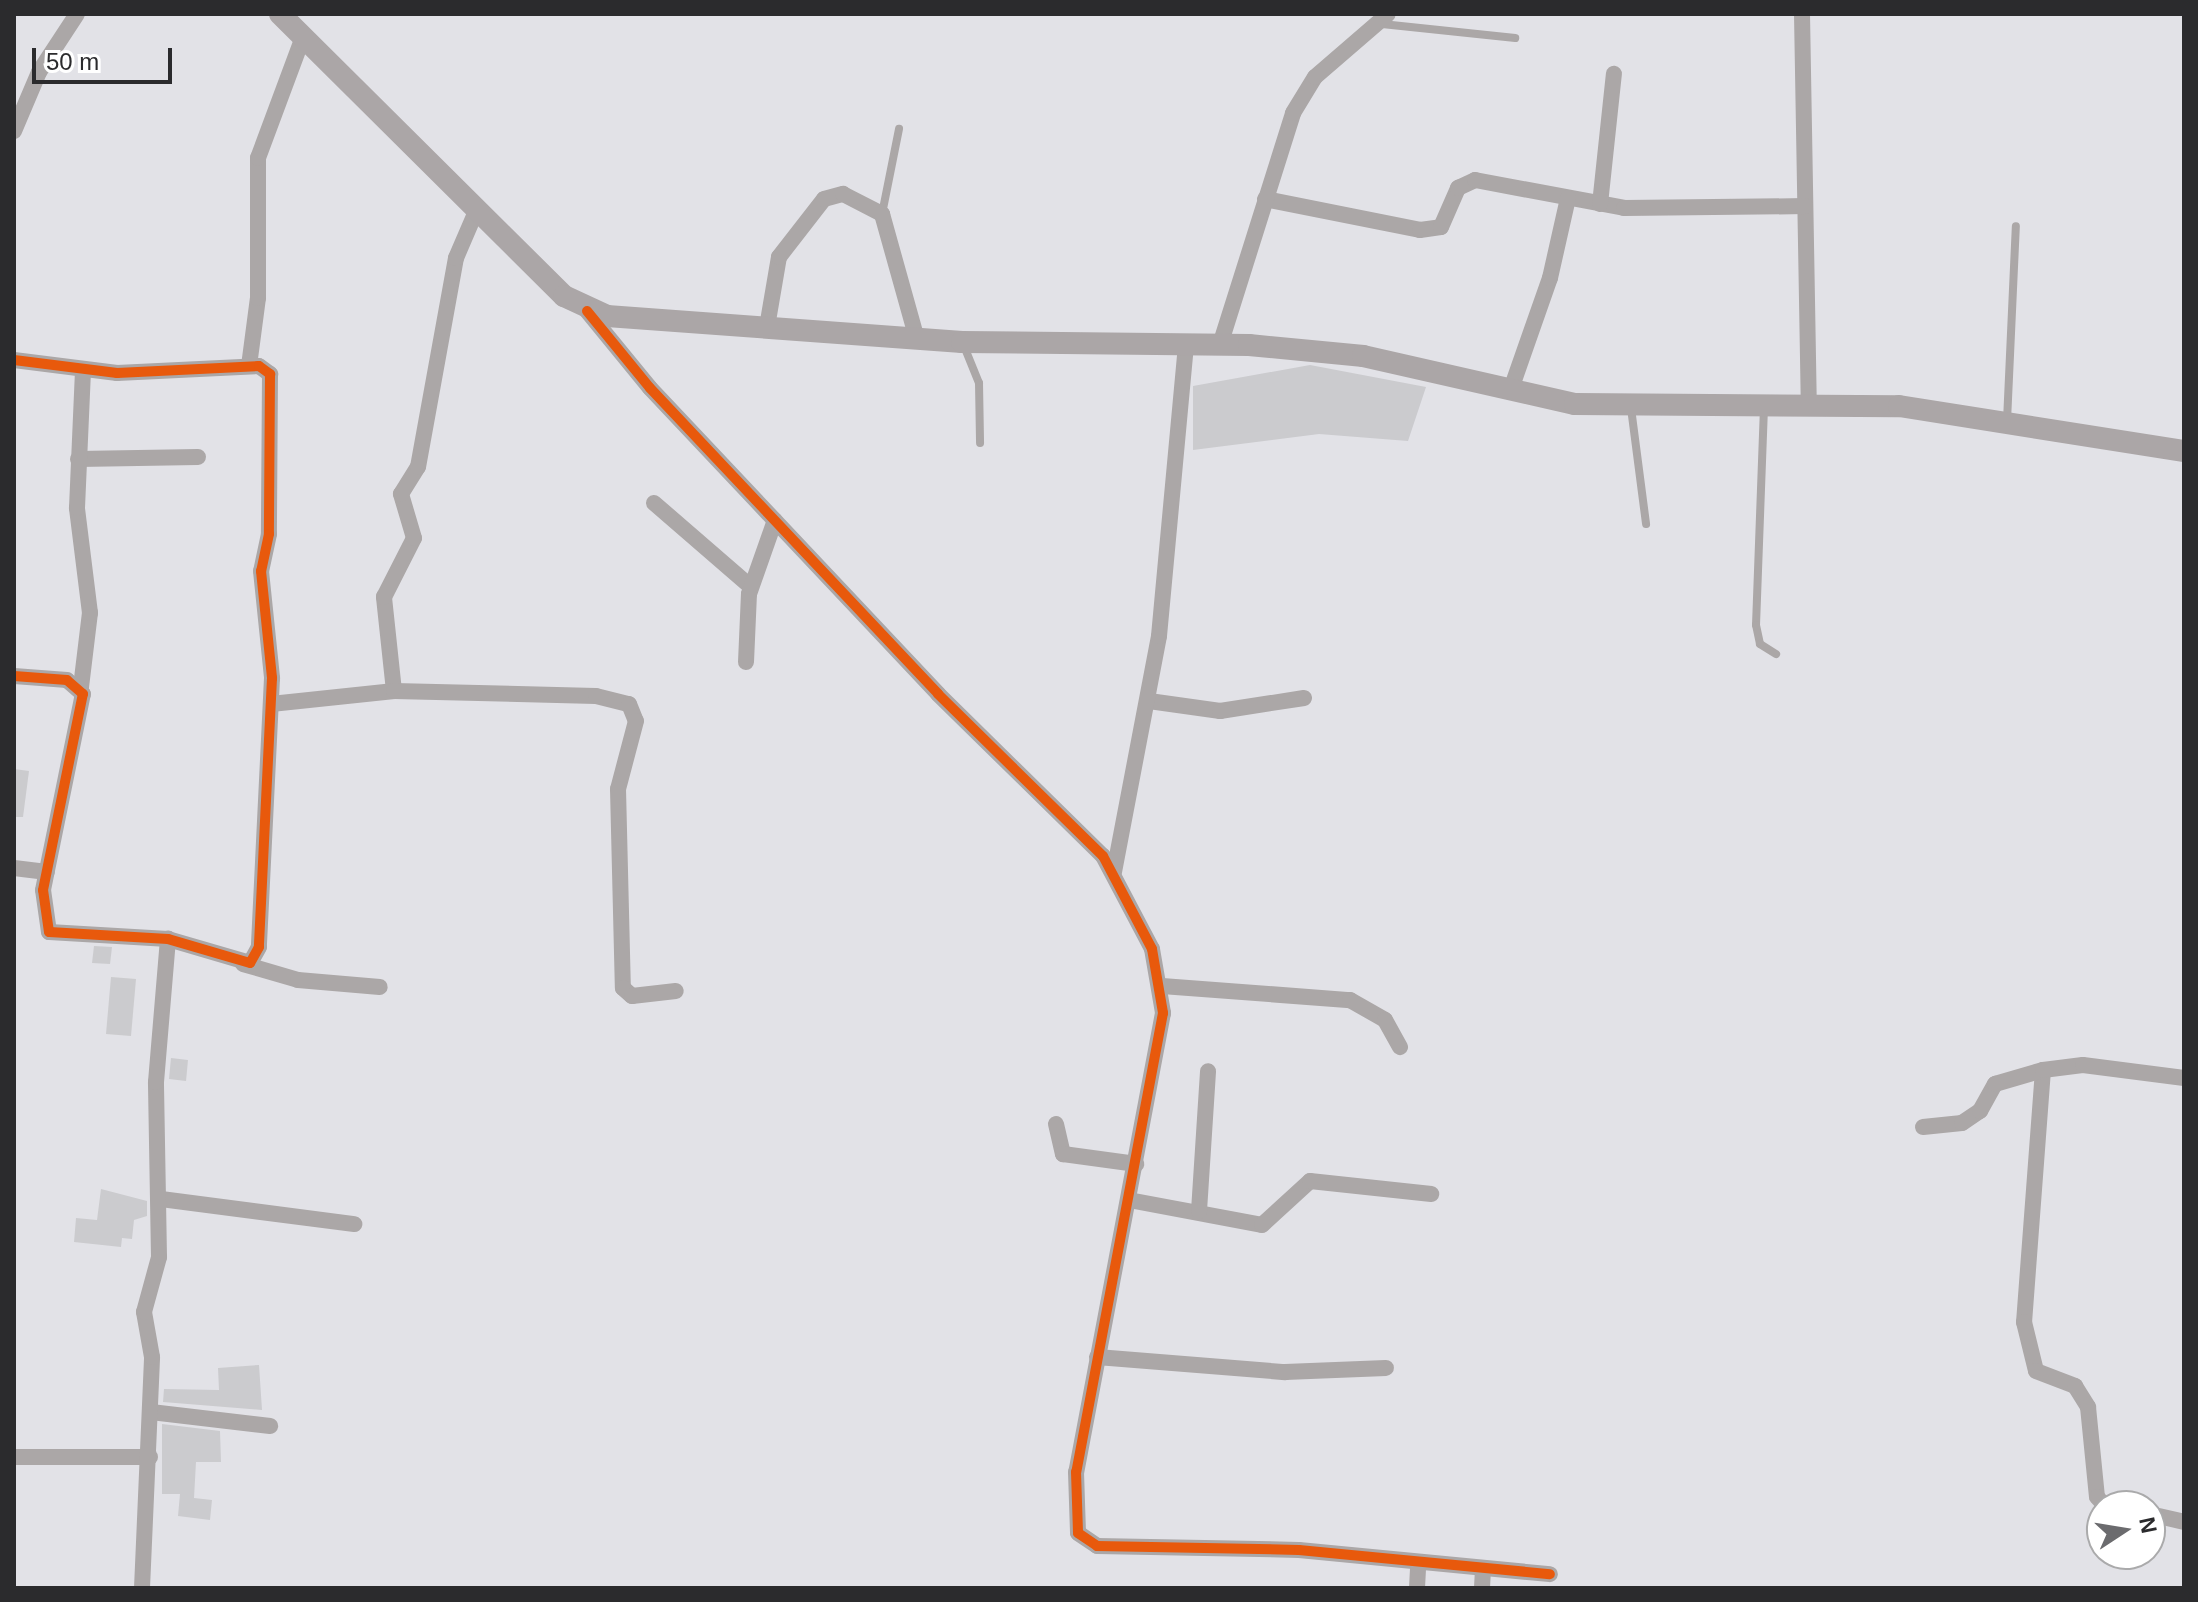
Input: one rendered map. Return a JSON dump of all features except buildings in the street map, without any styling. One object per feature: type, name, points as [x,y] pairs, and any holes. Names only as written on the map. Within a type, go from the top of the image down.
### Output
[{"type":"main road","points":[[281,14],[477,209],[587,311],[962,342],[1220,345],[1363,356],[1510,392],[1631,407],[1899,406],[2184,451]]},
{"type":"street","points":[[14,131],[39,72],[77,14]]},
{"type":"street","points":[[1802,14],[1809,405]]},
{"type":"street","points":[[1220,345],[1265,199],[1305,92],[1385,19]]},
{"type":"street","points":[[249,366],[258,298],[258,158],[303,37]]},
{"type":"street","points":[[1600,204],[1614,74]]},
{"type":"street","points":[[1265,199],[1420,230],[1448,221],[1465,182],[1600,204],[1805,206]]},
{"type":"street","points":[[767,327],[779,257],[824,199],[843,194],[882,214],[917,339]]},
{"type":"street","points":[[1510,392],[1550,278],[1568,198]]},
{"type":"street","points":[[394,691],[384,597],[414,538],[401,494],[418,467],[426,392],[456,258],[477,209]]},
{"type":"street","points":[[587,311],[775,520],[1114,872],[1162,986],[1136,1164],[1076,1472],[1074,1522],[1086,1542],[1169,1551],[1299,1550],[1418,1566],[1550,1574]]},
{"type":"street","points":[[1114,872],[1149,701],[1186,344]]},
{"type":"street","points":[[14,360],[83,370],[249,366],[264,368],[274,391],[269,534],[261,564],[271,704],[259,947],[243,964]]},
{"type":"street","points":[[83,370],[78,459],[90,613],[81,687],[41,914],[49,932],[168,939],[298,980],[380,987]]},
{"type":"street","points":[[78,459],[198,457]]},
{"type":"street","points":[[654,503],[751,587]]},
{"type":"street","points":[[746,662],[751,587],[775,520]]},
{"type":"street","points":[[14,676],[81,687]]},
{"type":"street","points":[[271,704],[394,691],[596,696],[629,704],[636,721],[618,789],[623,988],[632,996],[676,991]]},
{"type":"street","points":[[1149,701],[1220,711],[1304,698]]},
{"type":"street","points":[[14,868],[47,872]]},
{"type":"street","points":[[142,1588],[151,1412],[144,1312],[159,1257],[161,1199],[156,1082],[168,939]]},
{"type":"street","points":[[1162,986],[1333,996],[1376,1013],[1400,1047]]},
{"type":"street","points":[[1923,1127],[1962,1123],[1980,1111],[1995,1084],[2043,1070],[2083,1065],[2184,1078]]},
{"type":"street","points":[[2043,1070],[2024,1322],[2036,1371],[2075,1386],[2088,1407],[2096,1490]]},
{"type":"street","points":[[1199,1211],[1208,1071]]},
{"type":"street","points":[[1056,1124],[1063,1154],[1136,1164]]},
{"type":"street","points":[[1129,1200],[1262,1225],[1310,1181],[1431,1194]]},
{"type":"street","points":[[161,1199],[354,1224]]},
{"type":"street","points":[[1097,1357],[1206,1369],[1386,1368]]},
{"type":"street","points":[[151,1412],[270,1426]]},
{"type":"street","points":[[14,1457],[150,1457]]},
{"type":"street","points":[[1417,1588],[1418,1566]]},
{"type":"street","points":[[1482,1588],[1483,1570]]},
{"type":"lane","points":[[1385,19],[1515,38]]},
{"type":"lane","points":[[882,214],[899,129]]},
{"type":"lane","points":[[2007,421],[2016,226]]},
{"type":"lane","points":[[962,342],[979,383],[980,443]]},
{"type":"lane","points":[[1765,406],[1756,625],[1760,644],[1776,654]]},
{"type":"lane","points":[[1631,407],[1646,524]]},
{"type":"cycle path","points":[[587,311],[650,388],[938,694],[1103,856],[1152,949],[1163,1013],[1076,1472],[1078,1533],[1097,1546],[1299,1550],[1550,1574]]},
{"type":"cycle path","points":[[14,360],[117,373],[259,366],[270,374],[269,534],[261,571],[272,678],[259,947],[250,963],[168,939],[49,932],[43,890],[83,694],[67,680],[14,676]]}]
